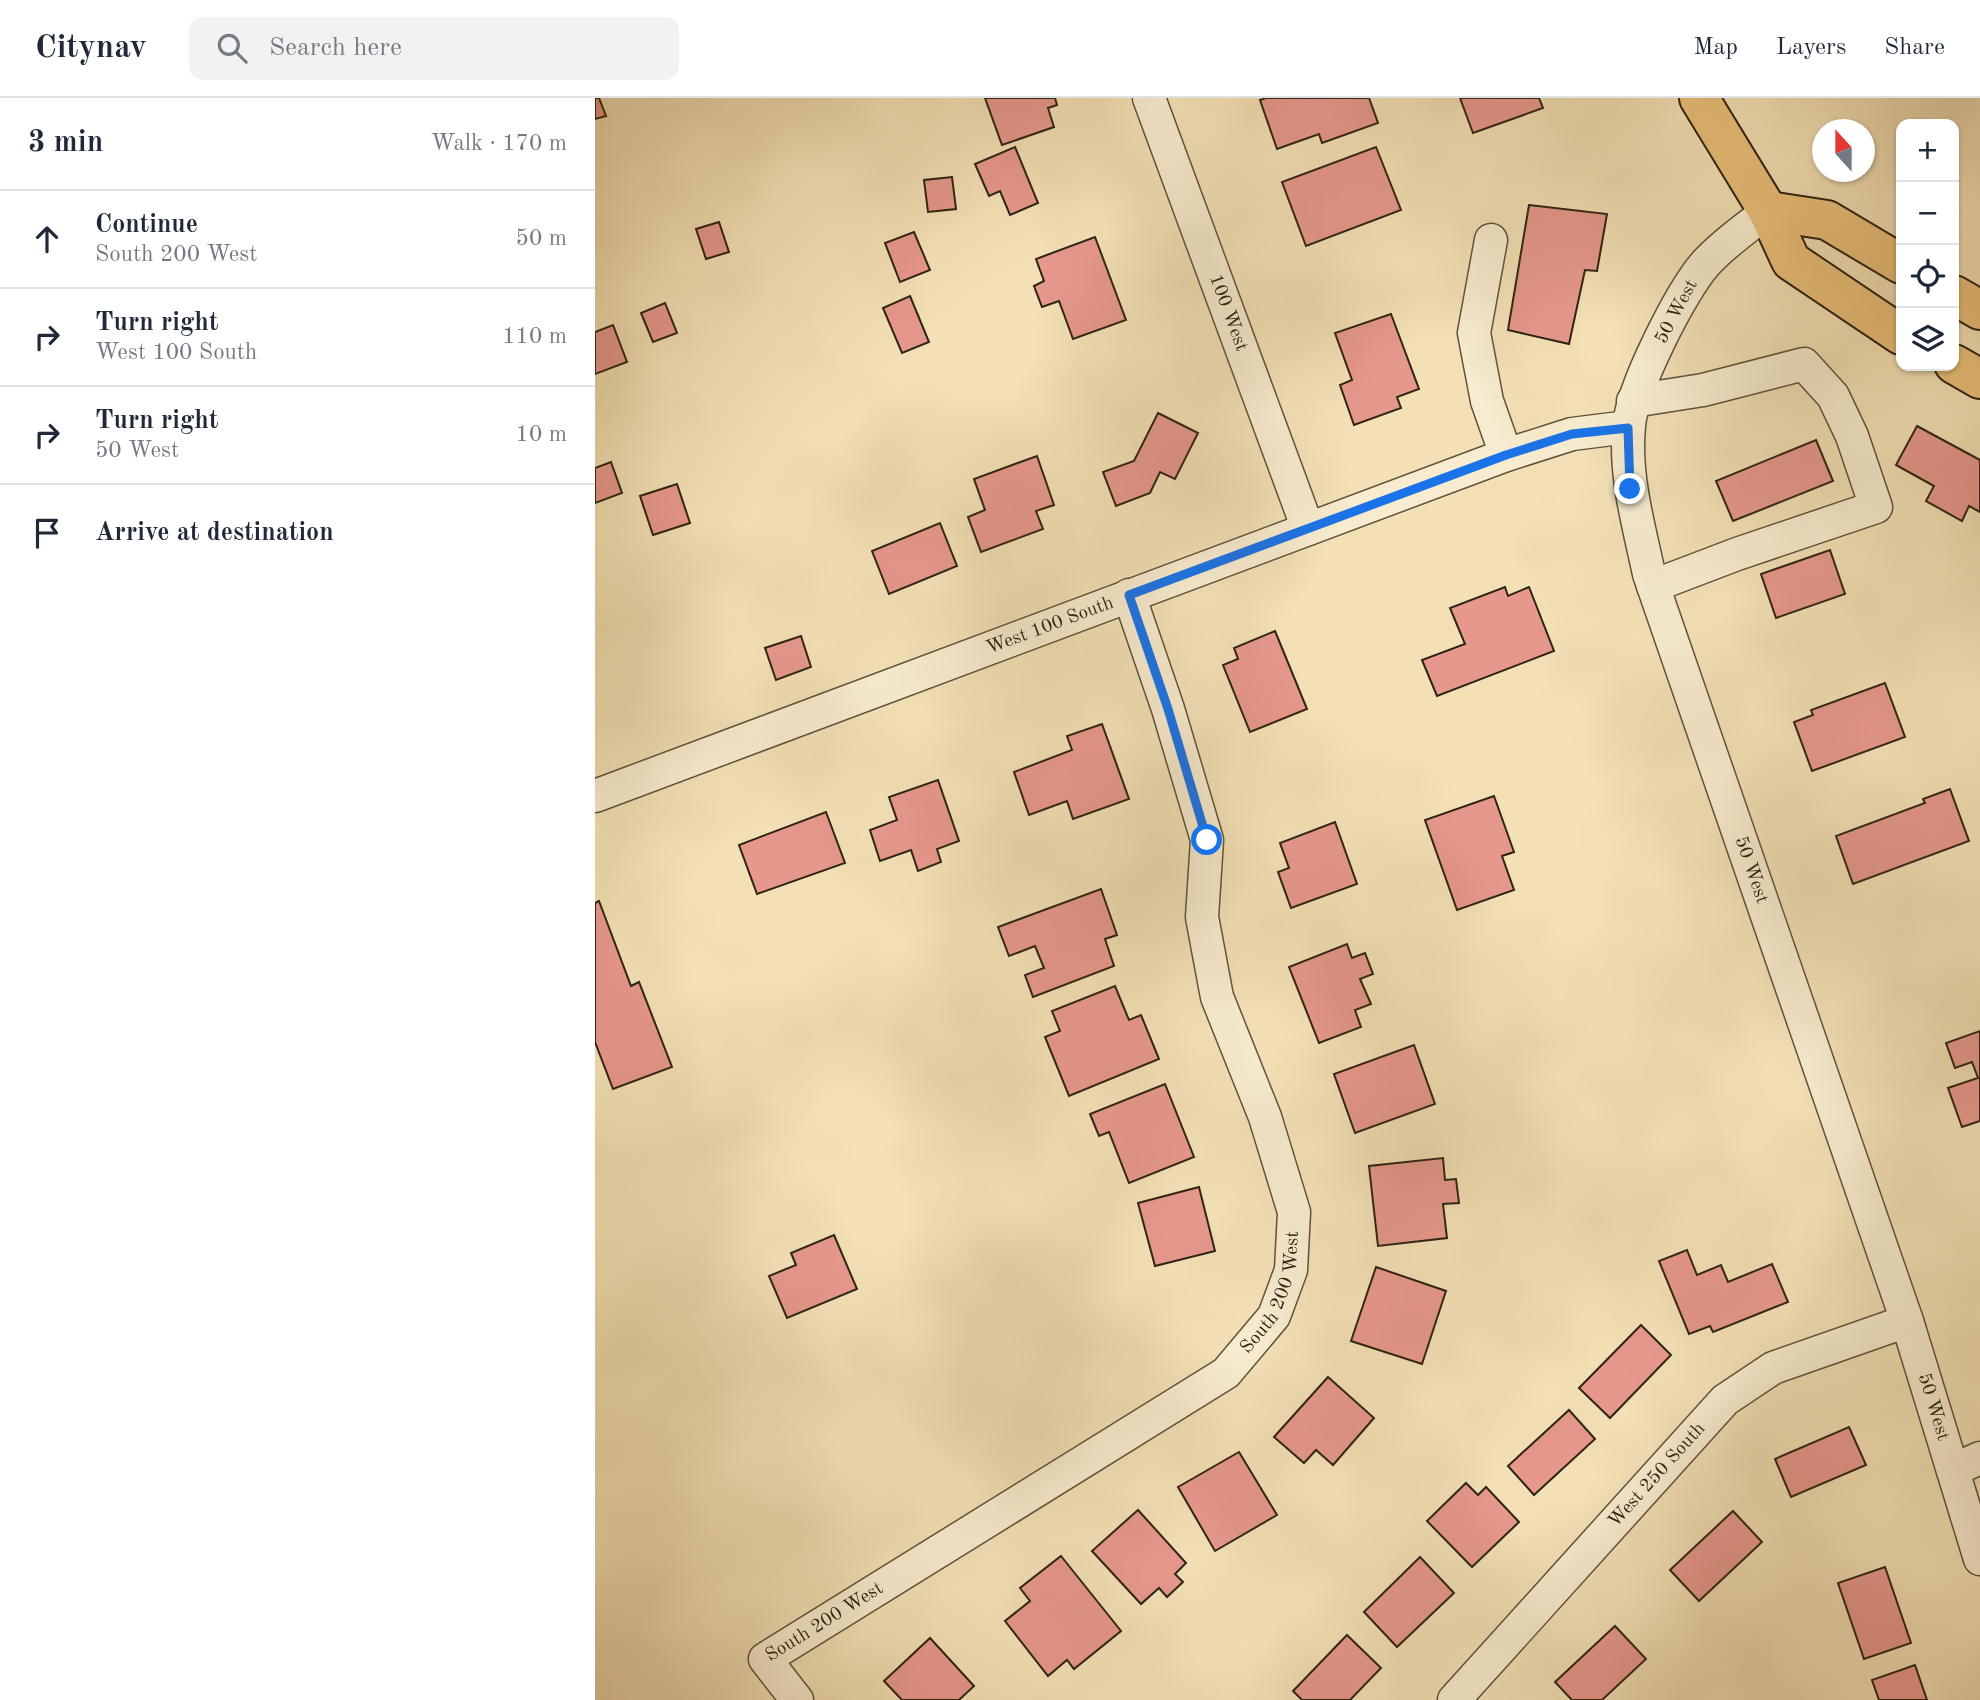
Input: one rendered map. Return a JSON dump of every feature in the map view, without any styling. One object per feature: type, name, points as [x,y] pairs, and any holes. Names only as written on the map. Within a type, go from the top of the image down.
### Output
[{"type":"main road","points":[[1699,98],[1767,211],[1791,261],[1896,332]]},
{"type":"main road","points":[[1767,211],[1827,220],[1896,261]]},
{"type":"main road","points":[[1959,298],[1980,310]]},
{"type":"main road","points":[[1959,367],[1980,379]]},
{"type":"street","name":"100 West","points":[[1149,98],[1308,529]]},
{"type":"street","name":"50 West","points":[[1767,211],[1708,261],[1679,303],[1631,414],[1630,489],[1653,586],[1907,1321],[1966,1464],[1980,1559]]},
{"type":"street","points":[[1491,240],[1474,333],[1487,401],[1506,455]]},
{"type":"street","name":"West 100 South","points":[[595,796],[1506,455],[1703,390],[1804,364],[1833,396],[1852,436],[1876,506],[1653,586]]},
{"type":"street","name":"South 200 West","points":[[797,1700],[765,1659],[1226,1373],[1274,1316],[1291,1270],[1294,1212],[1265,1117],[1217,997],[1202,918],[1207,840],[1168,709],[1129,595]]},
{"type":"street","name":"West 250 South","points":[[1458,1699],[1725,1400],[1773,1368],[1907,1321]]},
{"type":"building","points":[[595,98],[599,98],[606,116],[595,119]]},
{"type":"building","points":[[985,98],[1055,98],[1057,105],[1048,108],[1054,127],[1002,145]]},
{"type":"building","points":[[1369,98],[1378,123],[1322,143],[1319,134],[1277,149],[1260,100]]},
{"type":"building","points":[[1460,98],[1539,98],[1543,108],[1473,133]]},
{"type":"building","points":[[1015,147],[1038,203],[1010,215],[1000,191],[989,196],[975,164]]},
{"type":"building","points":[[1376,147],[1401,210],[1306,246],[1282,182]]},
{"type":"building","points":[[952,177],[956,209],[928,212],[924,180]]},
{"type":"building","points":[[1529,205],[1607,214],[1597,271],[1585,270],[1569,344],[1508,330]]},
{"type":"building","points":[[719,222],[729,252],[706,259],[696,229]]},
{"type":"building","points":[[914,232],[930,270],[900,282],[885,243]]},
{"type":"building","points":[[1095,237],[1126,320],[1073,339],[1059,301],[1042,307],[1034,286],[1044,281],[1036,259]]},
{"type":"building","points":[[910,296],[929,342],[902,353],[883,308]]},
{"type":"building","points":[[665,303],[677,333],[653,342],[641,313]]},
{"type":"building","points":[[1391,314],[1419,389],[1397,397],[1401,408],[1354,425],[1340,385],[1352,380],[1335,333]]},
{"type":"building","points":[[613,325],[627,362],[595,374],[595,332]]},
{"type":"building","points":[[1158,413],[1198,433],[1175,479],[1160,472],[1150,493],[1116,506],[1103,472],[1134,461]]},
{"type":"building","points":[[1917,426],[1980,460],[1980,512],[1969,506],[1962,521],[1926,501],[1934,486],[1896,465]]},
{"type":"building","points":[[1816,440],[1833,481],[1733,521],[1716,481]]},
{"type":"building","points":[[1037,456],[1054,505],[1036,511],[1043,529],[981,552],[968,517],[985,510],[974,479]]},
{"type":"building","points":[[611,462],[622,493],[595,503],[595,468]]},
{"type":"building","points":[[677,484],[690,523],[653,535],[640,496]]},
{"type":"building","points":[[940,523],[957,566],[889,594],[872,551]]},
{"type":"building","points":[[1830,550],[1845,594],[1776,618],[1761,574]]},
{"type":"building","points":[[1505,587],[1508,596],[1529,587],[1554,651],[1437,696],[1422,660],[1465,644],[1450,608]]},
{"type":"building","points":[[1275,631],[1307,709],[1250,732],[1223,665],[1238,659],[1234,648]]},
{"type":"building","points":[[801,636],[811,667],[776,680],[765,648]]},
{"type":"building","points":[[1885,683],[1905,737],[1812,771],[1794,722],[1813,715],[1811,710]]},
{"type":"building","points":[[1102,724],[1129,799],[1073,819],[1067,801],[1029,815],[1014,772],[1072,750],[1067,736]]},
{"type":"building","points":[[938,780],[959,841],[937,849],[941,862],[918,871],[911,850],[880,861],[870,830],[897,820],[889,797]]},
{"type":"building","points":[[1950,789],[1969,841],[1853,884],[1836,836],[1925,803],[1923,799]]},
{"type":"building","points":[[1494,796],[1514,852],[1502,856],[1514,890],[1457,910],[1425,820]]},
{"type":"building","points":[[826,812],[845,863],[757,894],[739,845]]},
{"type":"building","points":[[1335,822],[1357,884],[1291,908],[1278,872],[1289,868],[1280,843]]},
{"type":"building","points":[[1101,889],[1117,935],[1105,939],[1114,966],[1033,997],[1025,975],[1044,968],[1035,946],[1009,956],[998,927]]},
{"type":"building","points":[[599,901],[631,986],[639,982],[672,1067],[613,1089],[595,1042],[595,903]]},
{"type":"building","points":[[1347,944],[1352,958],[1365,953],[1373,974],[1360,979],[1371,1004],[1355,1010],[1361,1027],[1319,1043],[1289,967]]},
{"type":"building","points":[[1115,986],[1129,1020],[1141,1015],[1159,1059],[1069,1096],[1045,1037],[1060,1031],[1052,1011]]},
{"type":"building","points":[[1980,1031],[1980,1121],[1962,1127],[1948,1088],[1978,1078],[1972,1062],[1955,1068],[1946,1043]]},
{"type":"building","points":[[1414,1045],[1435,1104],[1355,1133],[1334,1074]]},
{"type":"building","points":[[1165,1084],[1194,1157],[1129,1183],[1109,1132],[1099,1136],[1090,1114]]},
{"type":"building","points":[[1443,1158],[1445,1180],[1456,1179],[1459,1203],[1443,1204],[1447,1238],[1378,1246],[1369,1166]]},
{"type":"building","points":[[1199,1187],[1215,1251],[1155,1266],[1138,1203]]},
{"type":"building","points":[[834,1235],[857,1289],[787,1318],[769,1276],[796,1265],[791,1253]]},
{"type":"building","points":[[1687,1250],[1697,1275],[1721,1265],[1728,1282],[1772,1264],[1788,1302],[1713,1332],[1710,1326],[1689,1334],[1659,1261]]},
{"type":"building","points":[[1376,1267],[1446,1291],[1422,1364],[1351,1341]]},
{"type":"building","points":[[1641,1325],[1671,1355],[1610,1418],[1579,1388]]},
{"type":"building","points":[[1328,1377],[1374,1418],[1333,1465],[1316,1450],[1304,1463],[1274,1437]]},
{"type":"building","points":[[1569,1410],[1595,1439],[1534,1495],[1508,1466]]},
{"type":"building","points":[[1849,1427],[1866,1465],[1791,1497],[1775,1459]]},
{"type":"building","points":[[1239,1452],[1277,1515],[1215,1551],[1178,1487]]},
{"type":"building","points":[[1466,1483],[1478,1495],[1486,1487],[1519,1522],[1472,1567],[1427,1521]]},
{"type":"building","points":[[1138,1510],[1186,1563],[1175,1574],[1183,1582],[1167,1597],[1159,1588],[1141,1604],[1092,1551]]},
{"type":"building","points":[[1733,1511],[1762,1542],[1699,1601],[1670,1570]]},
{"type":"building","points":[[1061,1556],[1121,1631],[1074,1669],[1067,1660],[1048,1676],[1005,1621],[1030,1601],[1020,1588]]},
{"type":"building","points":[[1420,1557],[1454,1593],[1397,1647],[1364,1612]]},
{"type":"building","points":[[1885,1567],[1911,1643],[1864,1659],[1838,1583]]},
{"type":"building","points":[[1615,1626],[1646,1659],[1602,1700],[1572,1700],[1555,1682]]},
{"type":"building","points":[[1347,1635],[1381,1668],[1350,1700],[1302,1700],[1293,1691]]},
{"type":"building","points":[[930,1638],[974,1686],[959,1700],[902,1700],[884,1681]]},
{"type":"building","points":[[1915,1665],[1927,1700],[1879,1700],[1872,1680]]},
{"type":"route","points":[[1207,840],[1168,709],[1129,595],[1506,455],[1572,434],[1628,428],[1630,489]]}]
